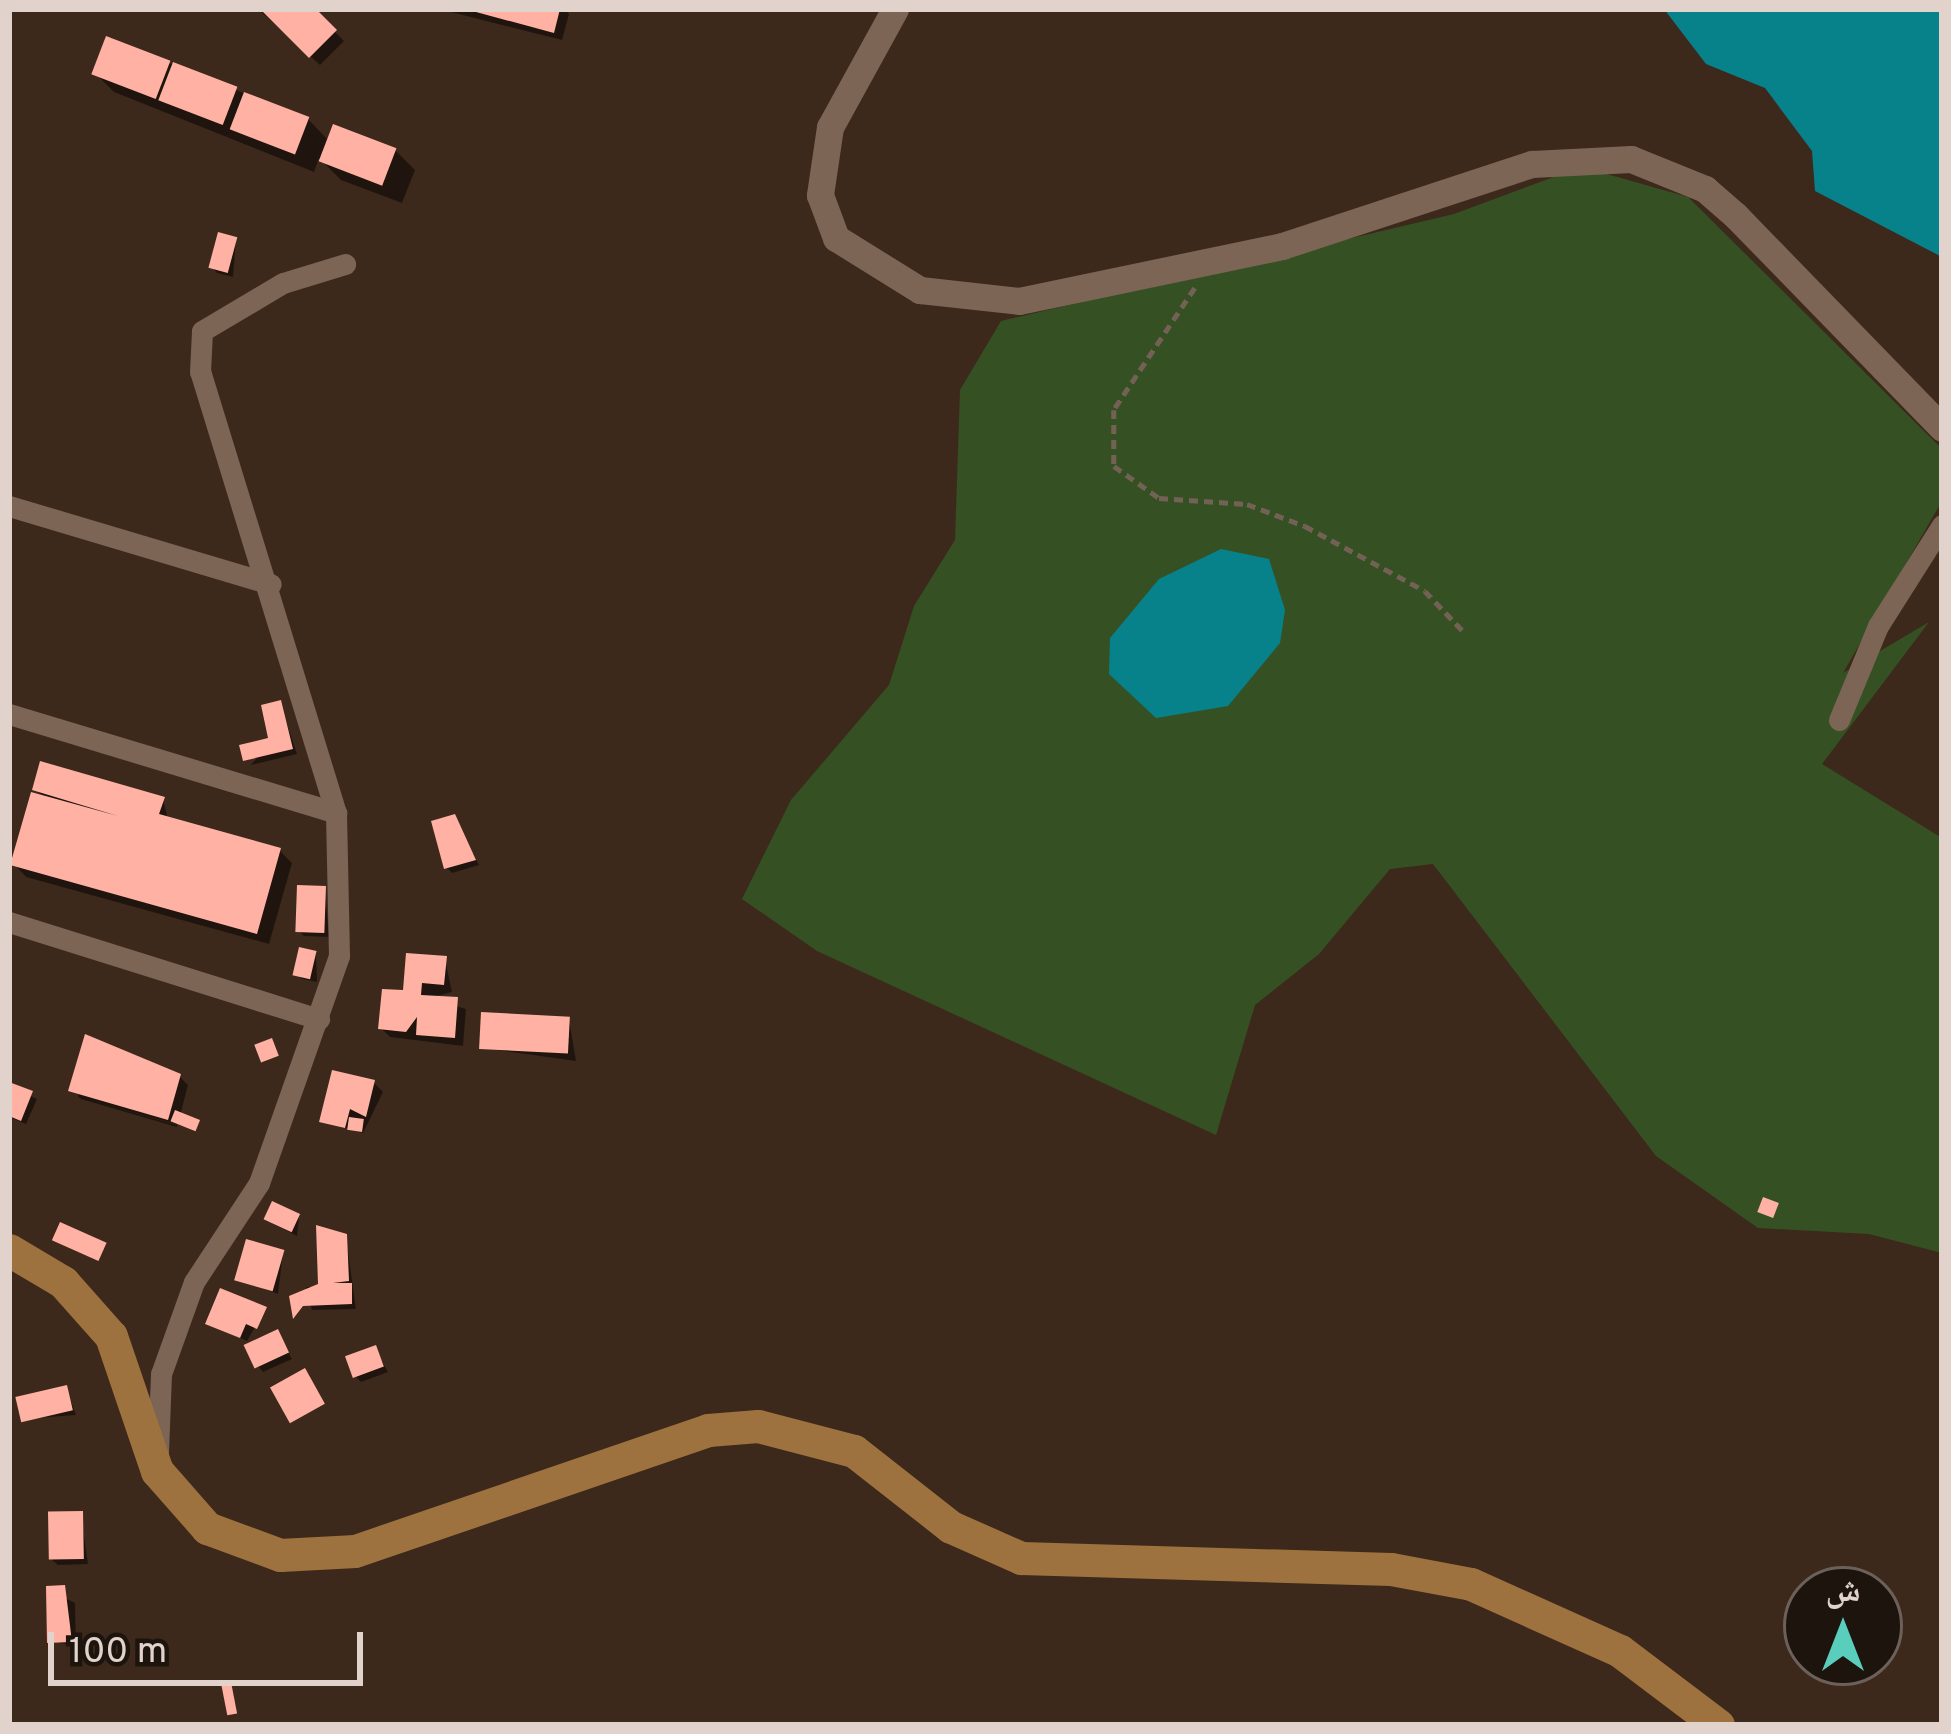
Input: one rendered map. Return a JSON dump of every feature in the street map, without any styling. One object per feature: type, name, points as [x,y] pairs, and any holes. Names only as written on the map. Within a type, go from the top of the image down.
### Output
[{"type":"main road","points":[[9,1250],[63,1282],[111,1336],[157,1471],[207,1528],[280,1555],[336,1552],[485,1514],[708,1430],[808,1433],[854,1451],[951,1527],[1021,1558],[1390,1569],[1471,1584],[1621,1651],[1718,1725]]},
{"type":"street","points":[[895,9],[822,148],[820,195],[836,238],[875,269],[969,301],[1194,264],[1532,164],[1631,159],[1705,189],[1942,428]]},
{"type":"street","points":[[157,1471],[161,1374],[194,1282],[259,1184],[339,956],[336,813],[271,584],[200,372],[202,331],[283,283],[345,264]]},
{"type":"street","points":[[9,506],[271,584]]},
{"type":"street","points":[[1839,720],[1878,626],[1942,525]]},
{"type":"street","points":[[9,715],[336,813]]},
{"type":"street","points":[[9,922],[319,1018]]},
{"type":"path","points":[[1194,264],[1196,297],[1114,410],[1114,466],[1159,498],[1247,504],[1305,526],[1425,591],[1465,633]]},
{"type":"green space","points":[[1603,173],[1688,197],[1942,449],[1942,501],[1843,673],[1929,622],[1822,764],[1942,838],[1942,1253],[1869,1234],[1758,1228],[1656,1156],[1433,864],[1390,869],[1319,954],[1255,1005],[1216,1135],[817,951],[742,899],[791,800],[889,685],[914,606],[955,540],[960,390],[1001,321],[1454,214],[1559,175]]},
{"type":"water","points":[[1664,9],[1942,9],[1942,257],[1815,191],[1812,151],[1765,88],[1706,64]]},
{"type":"water","points":[[1221,549],[1269,559],[1285,610],[1280,643],[1228,706],[1156,718],[1109,674],[1110,638],[1159,579]]},
{"type":"building","points":[[260,9],[316,9],[337,30],[309,58]]},
{"type":"building","points":[[465,9],[560,9],[554,33]]},
{"type":"building","points":[[106,36],[170,61],[156,99],[91,74]]},
{"type":"building","points":[[173,62],[237,87],[223,125],[158,100]]},
{"type":"building","points":[[244,92],[309,117],[295,154],[230,129]]},
{"type":"building","points":[[333,124],[396,148],[382,186],[319,161]]},
{"type":"building","points":[[218,232],[237,237],[228,273],[208,268]]},
{"type":"building","points":[[281,700],[293,749],[243,761],[239,745],[268,738],[261,705]]},
{"type":"building","points":[[40,761],[165,797],[159,814],[281,848],[257,934],[10,865],[31,792],[118,816],[32,790]]},
{"type":"building","points":[[455,814],[476,860],[444,869],[431,821]]},
{"type":"building","points":[[297,885],[326,886],[324,933],[295,932]]},
{"type":"building","points":[[299,947],[317,951],[310,979],[292,975]]},
{"type":"building","points":[[406,953],[447,956],[444,985],[422,983],[421,995],[458,997],[455,1038],[416,1035],[417,1017],[406,1032],[378,1029],[382,989],[403,990]]},
{"type":"building","points":[[481,1012],[570,1017],[568,1054],[479,1049]]},
{"type":"building","points":[[85,1034],[181,1074],[168,1120],[68,1091]]},
{"type":"building","points":[[272,1038],[279,1056],[261,1063],[254,1045]]},
{"type":"building","points":[[332,1070],[375,1080],[366,1117],[350,1109],[345,1128],[319,1122]]},
{"type":"building","points":[[9,1082],[33,1091],[21,1121],[9,1116]]},
{"type":"building","points":[[175,1110],[200,1120],[196,1131],[171,1121]]},
{"type":"building","points":[[349,1117],[364,1119],[362,1132],[347,1130]]},
{"type":"building","points":[[1763,1197],[1779,1203],[1773,1218],[1757,1212]]},
{"type":"building","points":[[272,1201],[300,1214],[292,1232],[264,1219]]},
{"type":"building","points":[[60,1222],[107,1243],[98,1261],[52,1240]]},
{"type":"building","points":[[316,1225],[347,1234],[349,1281],[333,1283],[352,1283],[352,1304],[303,1306],[293,1319],[289,1296],[318,1284]]},
{"type":"building","points":[[246,1239],[284,1250],[273,1291],[234,1280]]},
{"type":"building","points":[[220,1288],[267,1307],[257,1329],[246,1324],[240,1338],[205,1324]]},
{"type":"building","points":[[278,1329],[289,1353],[255,1369],[244,1345]]},
{"type":"building","points":[[376,1345],[384,1367],[353,1378],[345,1356]]},
{"type":"building","points":[[305,1368],[325,1404],[290,1423],[270,1387]]},
{"type":"building","points":[[67,1385],[73,1410],[21,1422],[15,1397]]},
{"type":"building","points":[[83,1511],[84,1559],[49,1560],[48,1512]]},
{"type":"building","points":[[65,1585],[72,1642],[47,1643],[46,1586]]},
{"type":"building","points":[[231,1682],[237,1713],[227,1715],[221,1684]]}]
